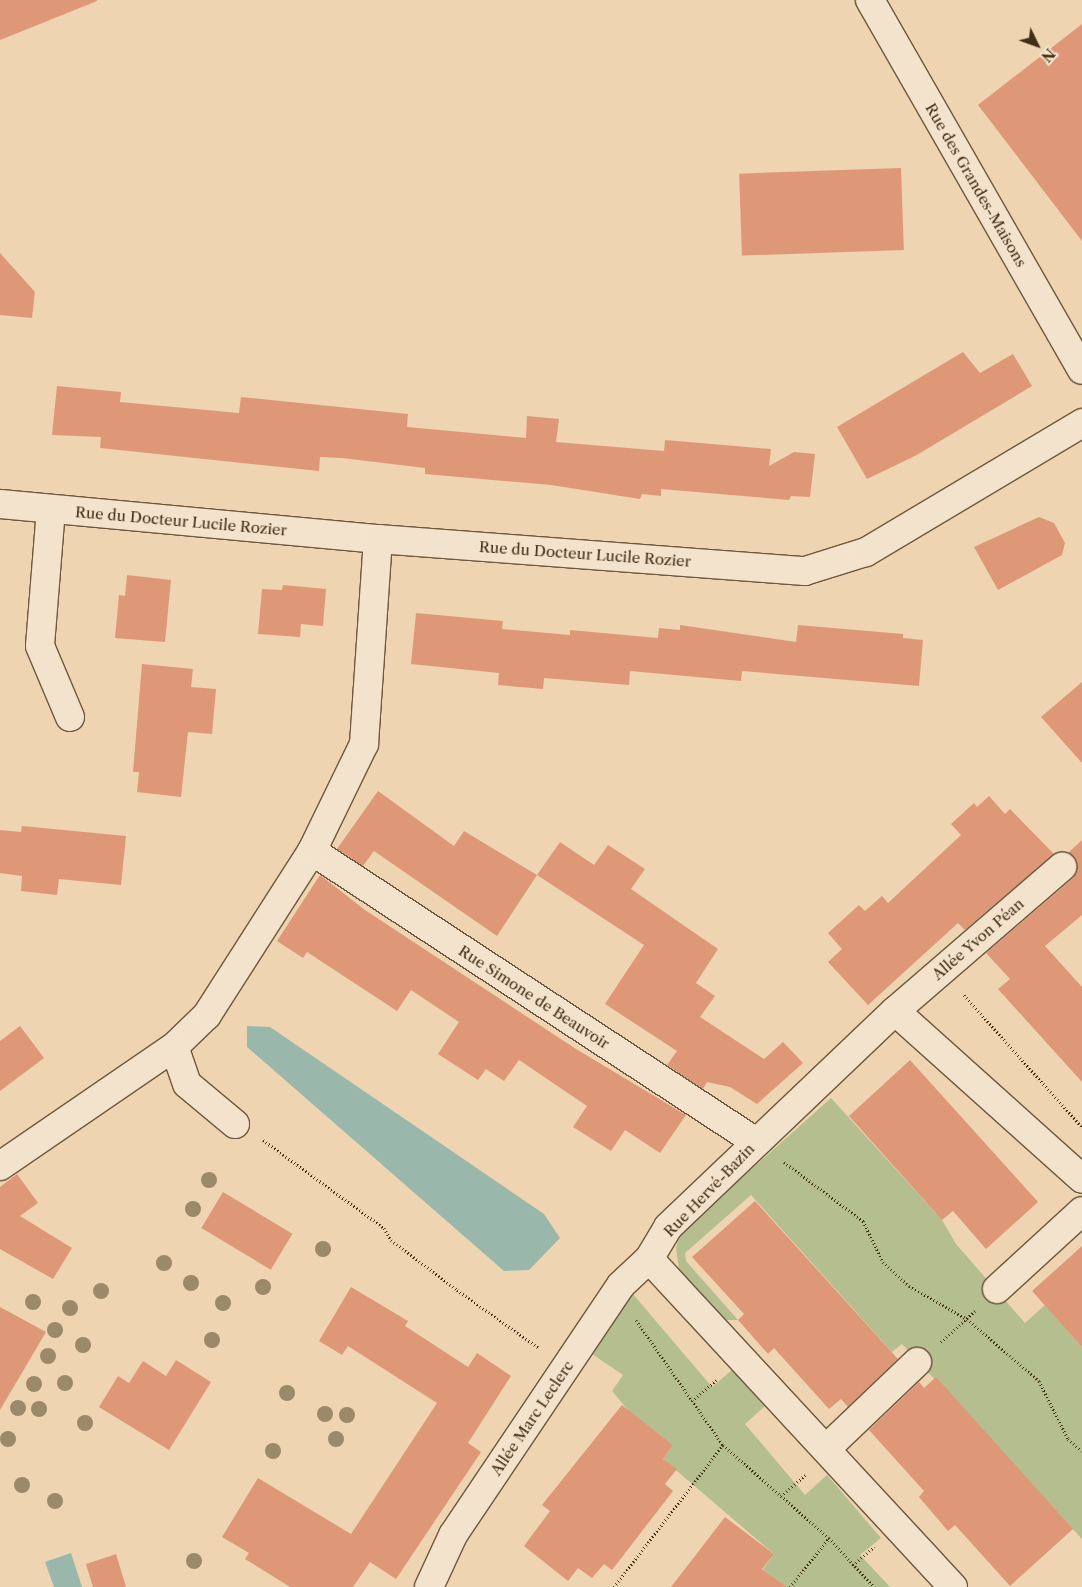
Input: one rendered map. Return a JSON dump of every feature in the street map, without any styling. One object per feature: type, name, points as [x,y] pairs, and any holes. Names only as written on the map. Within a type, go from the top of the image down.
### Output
[{"type":"street","name":"Rue des Grandes-Maisons","points":[[870,0],[1082,370]]},
{"type":"street","name":"Rue du Docteur Lucile Rozier","points":[[0,504],[378,539],[805,571],[866,552],[1082,423]]},
{"type":"street","points":[[51,509],[40,646],[70,717]]},
{"type":"street","points":[[0,1166],[174,1047],[208,1015],[312,851],[364,744],[378,539]]},
{"type":"street","name":"Rue Simone de Beauvoir","points":[[312,851],[756,1142]]},
{"type":"street","name":"Allée Yvon Péan","points":[[895,1011],[1062,867]]},
{"type":"street","points":[[895,1011],[1082,1179]]},
{"type":"street","name":"Rue Hervé-Bazin","points":[[649,1259],[668,1227],[895,1011]]},
{"type":"street","points":[[174,1047],[188,1084],[235,1124]]},
{"type":"street","points":[[997,1289],[1082,1211]]},
{"type":"street","points":[[649,1259],[953,1587]]},
{"type":"street","name":"Allée Marc Leclerc","points":[[429,1587],[453,1535],[621,1285],[649,1259]]},
{"type":"street","points":[[826,1449],[917,1362]]},
{"type":"path","points":[[942,970],[1082,1127]]},
{"type":"path","points":[[235,1124],[271,1144],[457,1290],[567,1366]]},
{"type":"path","points":[[756,1142],[863,1221],[883,1262],[909,1286],[967,1319],[1039,1381],[1068,1439],[1082,1451]]},
{"type":"path","points":[[621,1285],[628,1309],[723,1445],[829,1538],[874,1587]]},
{"type":"path","points":[[917,1362],[967,1319],[997,1289]]},
{"type":"path","points":[[614,1587],[723,1445]]},
{"type":"path","points":[[790,1587],[829,1538]]},
{"type":"green space","points":[[831,1098],[942,1220],[956,1244],[1025,1323],[1045,1305],[1082,1347],[1082,1539],[902,1344],[892,1352],[751,1195],[685,1253],[686,1261],[738,1320],[723,1320],[679,1269],[676,1248],[681,1232]]},
{"type":"green space","points":[[632,1293],[712,1387],[732,1370],[765,1406],[745,1424],[805,1495],[827,1475],[881,1538],[860,1555],[890,1587],[784,1587],[763,1569],[774,1554],[663,1459],[673,1445],[629,1411],[612,1391],[623,1375],[592,1354]]},
{"type":"shaded area","points":[[247,1026],[270,1027],[544,1214],[560,1238],[529,1270],[504,1271],[247,1047]]},
{"type":"shaded area","points":[[71,1553],[82,1587],[54,1587],[45,1562]]},
{"type":"building","points":[[0,0],[97,0],[97,1],[0,40]]},
{"type":"building","points":[[1082,24],[1082,241],[978,105]]},
{"type":"building","points":[[901,168],[904,250],[742,256],[739,174]]},
{"type":"building","points":[[0,253],[35,292],[32,318],[0,315]]},
{"type":"building","points":[[963,352],[980,373],[1013,354],[1032,386],[915,456],[867,479],[837,427]]},
{"type":"building","points":[[57,386],[121,392],[120,402],[239,413],[241,397],[408,414],[407,427],[526,438],[527,416],[559,419],[556,442],[664,451],[665,440],[771,449],[769,466],[794,452],[815,454],[810,497],[791,496],[789,500],[661,489],[661,496],[642,494],[640,499],[551,485],[425,474],[425,468],[342,458],[320,457],[319,471],[100,448],[101,437],[52,435]]},
{"type":"building","points":[[1039,517],[1054,523],[1065,543],[1062,555],[998,590],[974,547]]},
{"type":"building","points":[[127,575],[171,580],[165,642],[115,638],[119,595],[125,596]]},
{"type":"building","points":[[283,585],[326,589],[323,626],[301,624],[300,637],[258,634],[262,589],[282,590]]},
{"type":"building","points":[[416,613],[503,621],[502,629],[570,635],[570,630],[658,638],[659,628],[680,630],[680,625],[796,642],[798,625],[903,634],[903,638],[923,640],[919,686],[742,671],[741,681],[630,671],[629,685],[544,678],[543,689],[498,685],[499,673],[411,664]]},
{"type":"building","points":[[142,664],[193,669],[191,687],[216,689],[212,734],[188,732],[181,797],[137,792],[139,772],[133,772]]},
{"type":"building","points":[[1082,682],[1082,763],[1041,717]]},
{"type":"building","points":[[378,791],[454,846],[464,831],[537,875],[497,936],[374,851],[363,866],[337,849]]},
{"type":"building","points":[[989,796],[1005,814],[1010,809],[1054,854],[965,930],[958,923],[868,1005],[828,962],[842,949],[828,933],[859,905],[865,911],[882,896],[888,903],[961,835],[951,824],[974,803],[977,807]]},
{"type":"building","points":[[22,826],[126,836],[121,885],[59,879],[57,895],[21,891],[22,876],[0,873],[0,830],[21,832]]},
{"type":"building","points":[[1082,840],[1082,915],[1045,946],[1082,987],[1082,1082],[998,989],[1010,979],[986,953],[1073,878],[1077,865],[1068,853]]},
{"type":"building","points":[[560,842],[594,865],[608,845],[645,869],[631,889],[718,949],[696,983],[715,996],[700,1017],[764,1059],[783,1042],[803,1063],[757,1104],[730,1087],[707,1082],[703,1089],[667,1065],[677,1051],[605,1004],[644,945],[537,875]]},
{"type":"building","points":[[320,875],[365,910],[576,1049],[686,1115],[660,1153],[625,1130],[611,1151],[573,1127],[587,1106],[519,1060],[504,1081],[486,1069],[478,1080],[438,1054],[459,1022],[411,990],[397,1011],[307,952],[303,958],[277,941]]},
{"type":"building","points":[[20,1026],[44,1058],[0,1091],[0,1041]]},
{"type":"building","points":[[910,1060],[1038,1202],[986,1249],[953,1211],[942,1220],[849,1116]]},
{"type":"building","points":[[17,1174],[38,1203],[20,1216],[72,1248],[53,1279],[0,1249],[0,1187]]},
{"type":"building","points":[[223,1192],[292,1234],[271,1270],[201,1228]]},
{"type":"building","points":[[755,1201],[898,1359],[848,1407],[841,1399],[829,1409],[774,1348],[768,1354],[738,1320],[744,1314],[692,1257]]},
{"type":"building","points":[[1082,1246],[1082,1347],[1032,1291]]},
{"type":"building","points":[[351,1287],[408,1321],[405,1326],[468,1367],[477,1353],[511,1376],[468,1443],[481,1452],[396,1579],[370,1562],[353,1587],[290,1587],[245,1559],[249,1553],[222,1537],[258,1478],[351,1534],[437,1403],[348,1346],[342,1355],[319,1341]]},
{"type":"building","points":[[0,1307],[46,1332],[0,1410]]},
{"type":"building","points":[[176,1360],[211,1382],[169,1450],[99,1407],[118,1376],[129,1383],[143,1361],[166,1376]]},
{"type":"building","points":[[936,1377],[1073,1529],[1010,1586],[955,1525],[948,1531],[919,1497],[924,1491],[869,1430],[919,1382],[924,1388]]},
{"type":"building","points":[[622,1405],[673,1445],[663,1459],[677,1469],[665,1484],[673,1491],[612,1570],[604,1564],[592,1578],[578,1568],[568,1581],[524,1546],[550,1511],[542,1505]]},
{"type":"building","points":[[725,1517],[774,1554],[762,1569],[786,1587],[671,1587]]},
{"type":"building","points":[[116,1554],[126,1587],[93,1587],[86,1564]]}]
